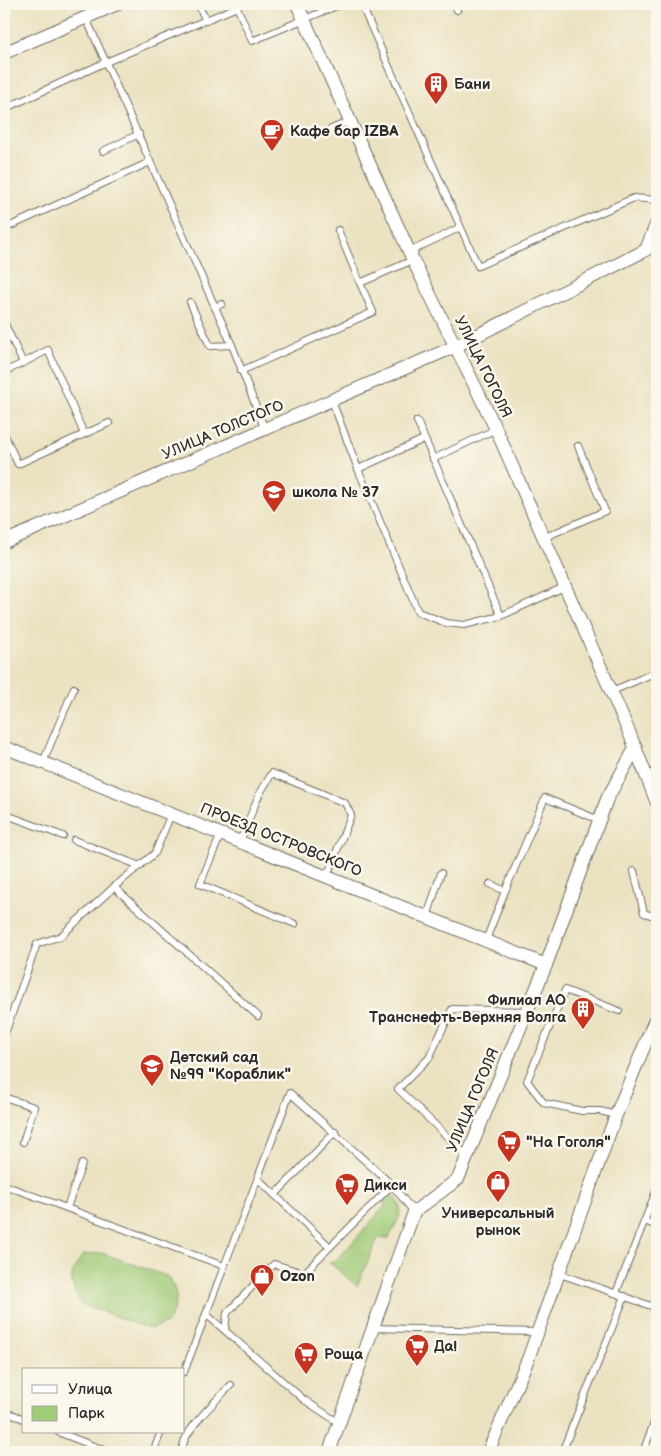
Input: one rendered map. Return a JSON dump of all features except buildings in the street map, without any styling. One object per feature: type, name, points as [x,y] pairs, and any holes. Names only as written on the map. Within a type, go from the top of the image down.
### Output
[{"type":"street","points":[[4,53],[117,4]]},
{"type":"street","name":"УЛИЦА ГОГОЛЯ","points":[[297,4],[413,260],[454,347],[496,429],[610,692],[636,747],[657,803]]},
{"type":"street","name":"УЛИЦА ТОЛСТОГО","points":[[4,542],[454,347],[646,250],[657,222]]},
{"type":"street","name":"ПРОЕЗД ОСТРОВСКОГО","points":[[4,747],[546,965]]},
{"type":"street","name":"УЛИЦА ГОГОЛЯ","points":[[414,1212],[458,1179],[546,965],[607,799],[636,747]]},
{"type":"street","points":[[488,1452],[538,1332],[616,1115],[653,1038],[657,1015]]},
{"type":"street","points":[[329,1452],[414,1212]]},
{"type":"lane","points":[[198,4],[206,21]]},
{"type":"lane","points":[[4,109],[106,62],[237,7],[252,41],[341,4]]},
{"type":"lane","points":[[361,4],[459,228],[478,266],[634,198],[657,200]]},
{"type":"lane","points":[[86,18],[232,345],[265,430]]},
{"type":"lane","points":[[327,131],[350,121]]},
{"type":"lane","points":[[103,151],[139,134]]},
{"type":"lane","points":[[4,229],[150,162]]},
{"type":"lane","points":[[360,283],[413,260],[415,249],[459,228]]},
{"type":"lane","points":[[241,371],[372,312],[338,230]]},
{"type":"lane","points":[[190,302],[210,346],[232,345]]},
{"type":"lane","points":[[214,307],[222,304]]},
{"type":"lane","points":[[4,322],[23,363]]},
{"type":"lane","points":[[4,372],[48,350],[84,434]]},
{"type":"lane","points":[[332,401],[358,470],[418,612],[446,623],[464,625],[501,616],[564,587]]},
{"type":"lane","points":[[417,421],[501,616]]},
{"type":"lane","points":[[4,434],[18,464],[109,423]]},
{"type":"lane","points":[[433,459],[496,429]]},
{"type":"lane","points":[[358,470],[424,439]]},
{"type":"lane","points":[[543,538],[605,511],[578,446]]},
{"type":"lane","points":[[610,692],[654,673]]},
{"type":"lane","points":[[43,762],[74,688]]},
{"type":"lane","points":[[240,841],[259,795],[272,772],[345,803],[351,815],[327,876]]},
{"type":"lane","points":[[486,940],[545,798],[599,820]]},
{"type":"lane","points":[[4,814],[63,836]]},
{"type":"lane","points":[[4,1036],[37,944],[61,936],[114,887],[155,853],[171,814]]},
{"type":"lane","points":[[221,834],[200,884],[295,924]]},
{"type":"lane","points":[[74,840],[140,866]]},
{"type":"lane","points":[[634,871],[644,913],[657,917]]},
{"type":"lane","points":[[427,917],[441,873]]},
{"type":"lane","points":[[490,884],[505,891]]},
{"type":"lane","points":[[114,887],[258,1016]]},
{"type":"lane","points":[[616,1115],[600,1111],[582,1111],[544,1103],[527,1081],[566,990],[619,1011]]},
{"type":"lane","points":[[467,1156],[398,1089],[429,1058],[452,1009],[527,1011]]},
{"type":"lane","points":[[185,1369],[290,1094],[335,1132],[392,1185],[414,1212]]},
{"type":"lane","points":[[4,1097],[34,1107],[23,1142]]},
{"type":"lane","points":[[275,1195],[335,1132]]},
{"type":"lane","points":[[66,1208],[82,1164]]},
{"type":"lane","points":[[258,1179],[330,1247]]},
{"type":"lane","points":[[4,1185],[224,1266]]},
{"type":"lane","points":[[225,1330],[227,1312],[274,1264],[304,1273],[392,1185]]},
{"type":"lane","points":[[616,1293],[657,1189]]},
{"type":"lane","points":[[645,1221],[657,1226]]},
{"type":"lane","points":[[560,1274],[657,1308]]},
{"type":"lane","points":[[562,1452],[625,1296]]},
{"type":"lane","points":[[206,1314],[303,1399],[339,1422]]},
{"type":"lane","points":[[372,1328],[538,1332]]},
{"type":"lane","points":[[183,1452],[182,1448],[190,1429],[231,1385]]},
{"type":"lane","points":[[4,1411],[22,1418]]},
{"type":"lane","points":[[643,1452],[657,1415]]},
{"type":"lane","points":[[63,1434],[109,1452]]},
{"type":"lane","points":[[153,1452],[160,1434]]},
{"type":"green space","points":[[391,1193],[399,1204],[400,1214],[398,1220],[389,1238],[378,1238],[357,1286],[329,1262],[337,1260],[385,1206],[382,1198]]},
{"type":"green space","points":[[102,1253],[169,1277],[175,1290],[176,1300],[174,1310],[167,1323],[150,1329],[81,1304],[72,1284],[75,1268],[83,1255]]},
{"type":"place","name":"Бани","points":[[436,105]]},
{"type":"place","name":"Кафе бар IZBA","points":[[272,152]]},
{"type":"place","name":"школа № 37","points":[[274,513]]},
{"type":"place","name":"Филиал АО Транснефть-Верхняя Волга","points":[[583,1030]]},
{"type":"place","name":"Детский сад №99 \"Кораблик\"","points":[[152,1087]]},
{"type":"place","name":"\"На Гоголя\"","points":[[509,1163]]},
{"type":"place","name":"Универсальный рынок","points":[[498,1203]]},
{"type":"place","name":"Дикси","points":[[347,1206]]},
{"type":"place","name":"Ozon","points":[[262,1297]]},
{"type":"place","name":"Да!","points":[[417,1367]]},
{"type":"place","name":"Роща","points":[[306,1375]]}]
